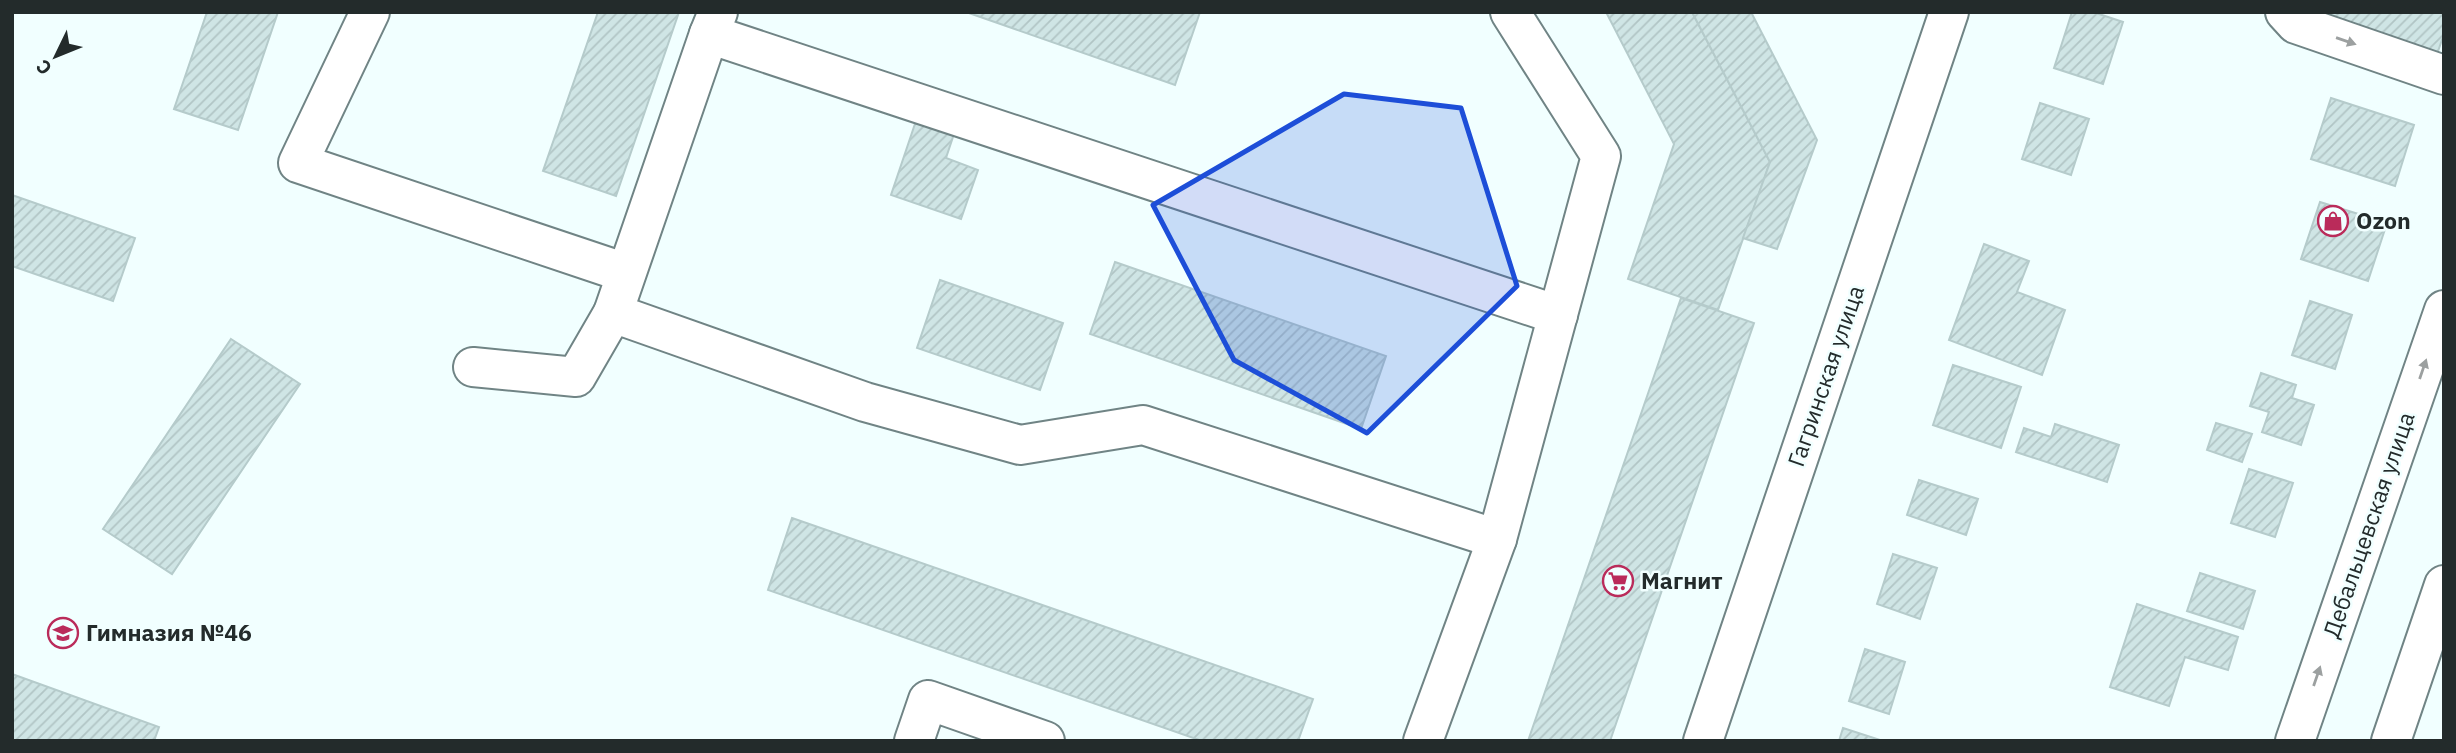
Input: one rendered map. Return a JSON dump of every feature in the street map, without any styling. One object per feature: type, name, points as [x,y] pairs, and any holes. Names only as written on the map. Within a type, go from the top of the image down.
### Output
[{"type":"street","points":[[370,12],[298,163],[626,273]]},
{"type":"street","points":[[1423,741],[1497,539],[1601,156],[1510,12]]},
{"type":"street","name":"Гагринская улица","points":[[1703,741],[1949,12]]},
{"type":"street","points":[[2286,12],[2296,24],[2444,75]]},
{"type":"street","points":[[472,367],[576,377],[612,313],[713,23],[1558,315]]},
{"type":"street","points":[[612,313],[865,402],[1020,445],[1143,425],[1497,539]]},
{"type":"street","name":"Дебальцевская улица","points":[[2295,741],[2442,322]]},
{"type":"street","points":[[2391,741],[2444,585]]},
{"type":"street","points":[[914,741],[928,700],[1045,741]]},
{"type":"highlighted area","points":[[1344,94],[1461,108],[1517,286],[1367,433],[1234,360],[1153,205]]},
{"type":"building","points":[[207,12],[278,12],[238,130],[174,109]]},
{"type":"building","points":[[598,12],[679,12],[616,196],[543,171]]},
{"type":"building","points":[[966,12],[1200,12],[1175,85]]},
{"type":"building","points":[[1606,12],[1692,12],[1770,162],[1718,310],[1628,279],[1674,144]]},
{"type":"building","points":[[1692,12],[1751,12],[1817,140],[1777,249],[1743,238],[1770,162]]},
{"type":"building","points":[[2072,12],[2093,12],[2123,22],[2103,84],[2054,68]]},
{"type":"building","points":[[2309,12],[2444,12],[2444,34],[2436,57]]},
{"type":"building","points":[[2331,98],[2414,125],[2395,186],[2311,159]]},
{"type":"building","points":[[2040,103],[2089,119],[2071,175],[2022,159]]},
{"type":"building","points":[[921,106],[959,119],[946,158],[978,170],[961,219],[891,195]]},
{"type":"building","points":[[12,195],[135,238],[113,301],[12,266]]},
{"type":"building","points":[[2320,202],[2387,223],[2368,281],[2301,259]]},
{"type":"building","points":[[1984,244],[2029,261],[2017,292],[2065,310],[2042,375],[1949,340]]},
{"type":"building","points":[[1115,262],[1386,356],[1361,429],[1090,334]]},
{"type":"building","points":[[940,280],[1063,323],[1040,390],[917,348]]},
{"type":"building","points":[[1681,298],[1754,323],[1610,741],[1528,741]]},
{"type":"building","points":[[2310,301],[2352,315],[2335,369],[2292,355]]},
{"type":"building","points":[[231,339],[300,384],[172,574],[103,529]]},
{"type":"building","points":[[1953,365],[2021,387],[2001,448],[1933,425]]},
{"type":"building","points":[[2261,373],[2296,385],[2292,398],[2314,405],[2301,445],[2262,432],[2269,412],[2250,406]]},
{"type":"building","points":[[2216,423],[2252,434],[2242,462],[2207,450]]},
{"type":"building","points":[[2055,424],[2119,445],[2107,482],[2016,452],[2024,428],[2051,437]]},
{"type":"building","points":[[2249,469],[2293,483],[2275,537],[2231,523]]},
{"type":"building","points":[[1919,480],[1978,499],[1966,535],[1907,515]]},
{"type":"building","points":[[792,518],[1313,699],[1298,741],[1202,741],[768,590]]},
{"type":"building","points":[[1893,554],[1937,568],[1920,619],[1877,604]]},
{"type":"building","points":[[2200,573],[2255,591],[2243,629],[2187,611]]},
{"type":"building","points":[[2137,604],[2238,637],[2228,670],[2185,657],[2169,706],[2110,687]]},
{"type":"building","points":[[1865,649],[1905,662],[1889,714],[1849,701]]},
{"type":"building","points":[[12,674],[159,727],[154,741],[12,741]]},
{"type":"building","points":[[1843,728],[1880,740],[1880,741],[1839,741]]},
{"type":"place","name":"Ozon","points":[[2333,221]]},
{"type":"place","name":"Магнит","points":[[1618,581]]},
{"type":"place","name":"Гимназия №46","points":[[63,633]]}]
